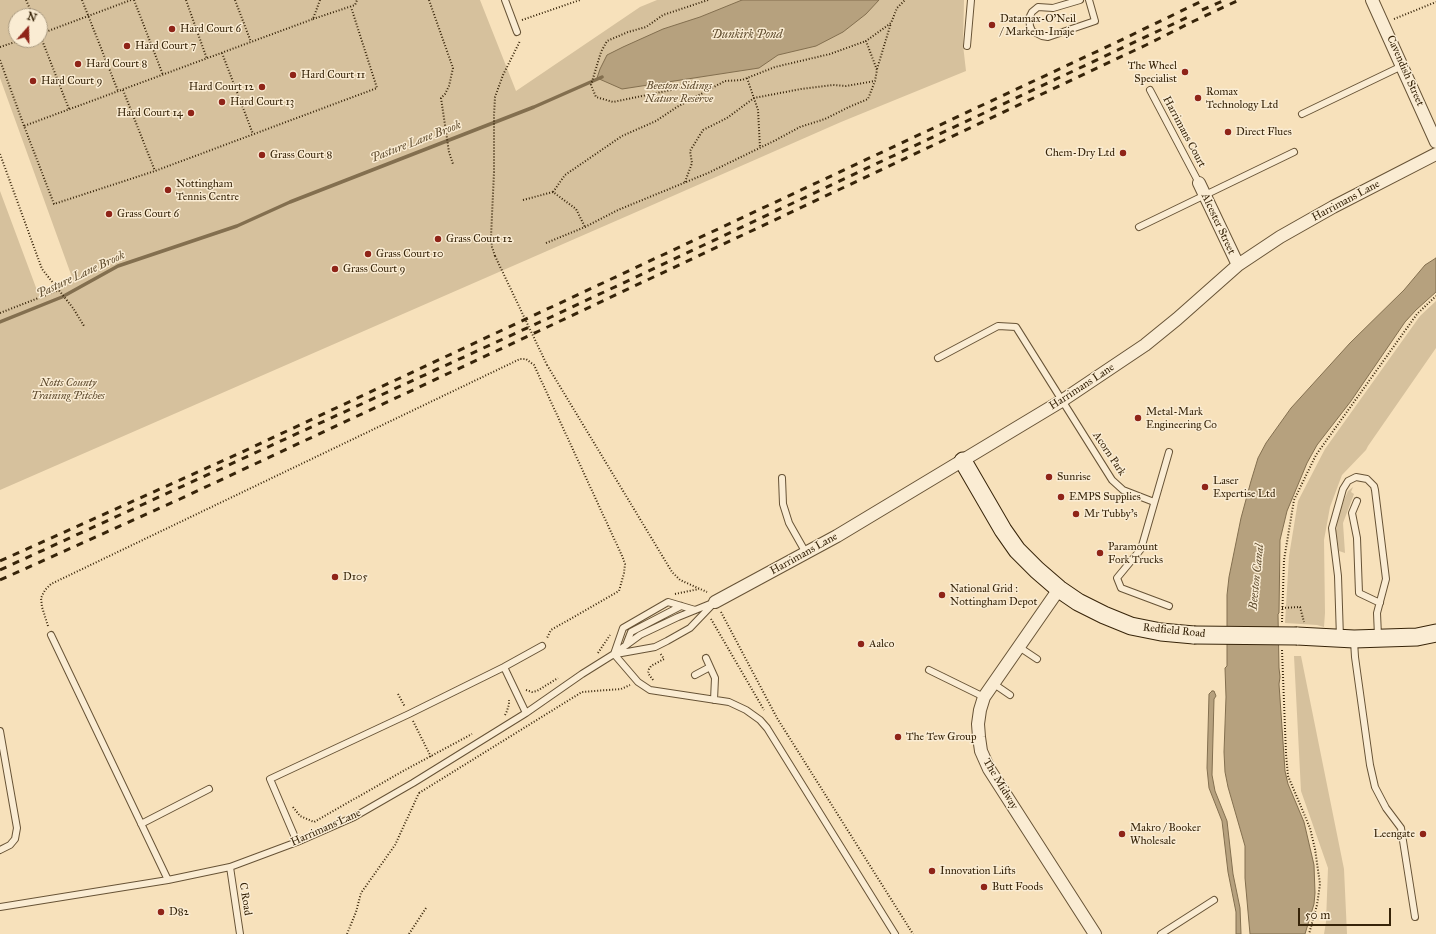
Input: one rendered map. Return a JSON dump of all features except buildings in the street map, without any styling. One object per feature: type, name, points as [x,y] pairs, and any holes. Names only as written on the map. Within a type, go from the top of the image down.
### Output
[{"type":"street","name":"Cavendish Street","points":[[1372,0],[1436,142]]},
{"type":"street","name":"Harrimans Lane","points":[[714,601],[837,536],[1063,400],[1145,345],[1238,265],[1286,234],[1333,207],[1436,154]]},
{"type":"street","name":"Alcester Street","points":[[1199,183],[1238,265]]},
{"type":"street","name":"Redfield Road","points":[[963,461],[1003,530],[1017,550],[1037,570],[1059,589],[1085,605],[1132,626],[1161,632],[1194,635],[1301,629],[1347,639],[1417,637],[1436,633]]},
{"type":"street","name":"The Midway","points":[[1059,589],[984,697],[978,724],[981,750],[989,769],[1095,934]]},
{"type":"lane","points":[[505,0],[517,32]]},
{"type":"lane","points":[[967,46],[971,0]]},
{"type":"lane","points":[[1080,0],[1053,8],[1038,7],[1032,12],[1029,18],[1032,31],[1048,37],[1095,21],[1089,0]]},
{"type":"lane","points":[[1302,114],[1402,66]]},
{"type":"lane","name":"Harrimans Court","points":[[1150,90],[1199,183]]},
{"type":"lane","points":[[1139,226],[1294,152]]},
{"type":"lane","name":"Acorn Park","points":[[938,358],[998,326],[1016,327],[1112,480],[1123,490],[1154,502]]},
{"type":"lane","points":[[1169,452],[1141,549],[1117,578],[1121,588],[1169,606]]},
{"type":"lane","points":[[1378,638],[1378,613],[1386,579],[1375,490],[1374,486],[1367,478],[1356,477],[1348,481],[1343,489],[1332,528],[1338,576],[1347,639],[1355,657],[1370,765],[1375,787],[1386,808],[1400,828],[1415,917]]},
{"type":"lane","points":[[782,478],[783,504],[789,523],[806,553]]},
{"type":"lane","points":[[1357,501],[1352,513],[1357,538],[1358,593],[1380,604]]},
{"type":"lane","name":"Harrimans Lane","points":[[0,907],[168,880],[230,867],[297,842],[354,817],[413,783],[526,713],[640,635],[714,601]]},
{"type":"lane","name":"Harrimans Lane","points":[[614,654],[655,647],[667,641],[690,628],[714,601]]},
{"type":"lane","points":[[695,610],[668,602],[623,628],[614,654],[638,682],[650,690],[729,702],[754,714],[766,728],[895,934]]},
{"type":"lane","points":[[625,646],[631,632],[681,606]]},
{"type":"lane","points":[[51,635],[168,880]]},
{"type":"lane","points":[[297,842],[270,779],[409,714],[504,667],[542,646]]},
{"type":"lane","points":[[1019,647],[1037,658]]},
{"type":"lane","points":[[706,658],[715,678],[714,700]]},
{"type":"lane","points":[[504,667],[526,713]]},
{"type":"lane","points":[[695,674],[710,667]]},
{"type":"lane","points":[[929,670],[984,697]]},
{"type":"lane","points":[[994,684],[1010,695]]},
{"type":"lane","points":[[0,732],[17,828],[15,839],[10,846],[0,850]]},
{"type":"lane","points":[[141,824],[209,789]]},
{"type":"lane","name":"C Road","points":[[230,867],[240,934]]},
{"type":"lane","points":[[1161,934],[1214,900]]},
{"type":"path","points":[[82,0],[118,91]]},
{"type":"path","points":[[48,31],[132,0],[163,75]]},
{"type":"path","points":[[186,0],[207,59]]},
{"type":"path","points":[[235,0],[251,42]]},
{"type":"path","points":[[313,19],[320,0]]},
{"type":"path","points":[[24,126],[313,19],[351,7],[355,5],[357,0]]},
{"type":"path","points":[[429,0],[453,68],[449,86],[441,98],[449,152],[453,164]]},
{"type":"path","points":[[521,20],[580,0]]},
{"type":"path","points":[[708,0],[663,15],[646,27],[628,32],[607,42],[601,52],[591,85],[596,97],[613,102],[700,84],[710,89]]},
{"type":"path","points":[[546,243],[585,227],[618,210],[760,148],[800,127],[825,119],[868,99],[875,81],[891,23],[897,8],[905,0]]},
{"type":"path","points":[[1384,24],[1436,2]]},
{"type":"path","points":[[0,60],[54,204],[155,171],[377,88],[351,7]]},
{"type":"path","points":[[523,200],[553,192],[565,175],[622,136],[656,121],[677,107],[726,81],[742,80],[775,67],[830,54],[866,41],[891,23]]},
{"type":"path","points":[[520,39],[505,69],[495,97],[492,247],[547,366],[672,572],[680,580],[699,589],[714,601],[777,718],[913,934]]},
{"type":"path","points":[[866,41],[877,70]]},
{"type":"path","points":[[45,48],[69,110]]},
{"type":"path","points":[[222,53],[253,134]]},
{"type":"path","points":[[747,78],[758,110],[760,148]]},
{"type":"path","points":[[685,182],[692,162],[690,151],[703,130],[727,118],[754,98],[800,89],[833,85],[846,86],[875,81]]},
{"type":"path","points":[[123,90],[155,171]]},
{"type":"path","points":[[0,154],[42,270],[59,290],[84,326]]},
{"type":"path","points":[[553,192],[576,208],[585,227]]},
{"type":"path","points":[[0,313],[59,290]]},
{"type":"path","points":[[1282,623],[1284,560],[1294,500],[1316,455],[1417,314],[1436,296]]},
{"type":"path","points":[[51,635],[42,607],[42,598],[45,590],[51,584],[520,359],[526,359],[534,365],[625,564],[620,591],[551,630],[542,646]]},
{"type":"path","points":[[672,594],[699,589]]},
{"type":"path","points":[[1282,608],[1300,607],[1301,629]]},
{"type":"path","points":[[710,617],[760,705],[754,703]]},
{"type":"path","points":[[596,656],[612,633]]},
{"type":"path","points":[[1282,644],[1288,776],[1310,828],[1315,849],[1320,884],[1317,905],[1309,934]]},
{"type":"path","points":[[658,652],[664,659],[651,666],[648,673],[654,681],[658,683]]},
{"type":"path","points":[[502,717],[507,712],[510,704],[508,697],[523,688],[526,691],[537,691],[563,675]]},
{"type":"path","points":[[347,934],[356,912],[361,893],[395,846],[419,793],[582,692],[621,689],[638,682]]},
{"type":"path","points":[[398,694],[432,757]]},
{"type":"path","points":[[281,806],[290,802],[300,816],[314,822],[405,770],[432,757],[476,732]]},
{"type":"path","points":[[413,783],[419,793]]},
{"type":"path","points":[[409,934],[426,908]]},
{"type":"green space","points":[[0,0],[480,0],[516,91],[640,7],[657,0],[964,0],[963,45],[966,71],[841,122],[0,490],[0,191],[38,293],[73,280],[0,78]]},
{"type":"green space","points":[[1436,301],[1436,348],[1366,450],[1342,475],[1330,507],[1324,540],[1324,627],[1317,625],[1285,623],[1289,556],[1298,501],[1325,449],[1420,316]]},
{"type":"green space","points":[[1353,487],[1351,492],[1354,494],[1343,523],[1345,553],[1339,551],[1336,531],[1344,500],[1348,491]]},
{"type":"green space","points":[[1294,656],[1301,656],[1344,869],[1347,934],[1324,934],[1326,922],[1328,868],[1301,791]]},
{"type":"water","name":"Dunkirk Pond","points":[[742,0],[879,0],[866,14],[843,32],[816,46],[778,55],[759,68],[622,89],[597,78],[607,55],[663,29],[700,17]]},
{"type":"water","name":"Beeston Canal","points":[[1436,258],[1436,292],[1405,322],[1351,401],[1317,445],[1307,463],[1287,511],[1280,540],[1278,614],[1279,684],[1285,771],[1288,784],[1304,822],[1314,865],[1315,893],[1314,904],[1305,934],[1250,934],[1245,878],[1245,846],[1228,787],[1225,772],[1224,752],[1226,697],[1225,668],[1227,666],[1227,595],[1229,577],[1241,518],[1251,481],[1258,458],[1266,443],[1291,408],[1350,343],[1404,290],[1425,265]]},
{"type":"water","points":[[1214,691],[1216,696],[1214,699],[1212,775],[1215,791],[1227,821],[1233,874],[1240,908],[1241,934],[1236,934],[1236,912],[1228,872],[1222,821],[1209,788],[1207,768],[1209,694]]},
{"type":"waterway","name":"Pasture Lane Brook","points":[[0,322],[62,297],[118,266],[237,226],[290,202],[534,107],[602,77]]},
{"type":"railway","points":[[0,561],[240,453],[1204,0]]},
{"type":"railway","points":[[1202,10],[1225,0]]},
{"type":"railway","points":[[0,580],[180,499],[539,331],[1239,0]]},
{"type":"railway","points":[[0,570],[551,317],[1190,16]]},
{"type":"place","name":"Datamax-O’Neil / Markem-Imaje","points":[[992,25]]},
{"type":"place","name":"Hard Court 6","points":[[172,29]]},
{"type":"place","name":"Hard Court 7","points":[[127,46]]},
{"type":"place","name":"Hard Court 8","points":[[78,64]]},
{"type":"place","name":"The Wheel Specialist","points":[[1185,72]]},
{"type":"place","name":"Hard Court 11","points":[[293,75]]},
{"type":"place","name":"Hard Court 9","points":[[33,81]]},
{"type":"place","name":"Hard Court 12","points":[[262,87]]},
{"type":"place","name":"Romax Technology Ltd","points":[[1198,98]]},
{"type":"place","name":"Hard Court 13","points":[[222,102]]},
{"type":"place","name":"Hard Court 14","points":[[191,113]]},
{"type":"place","name":"Direct Flues","points":[[1228,132]]},
{"type":"place","name":"Chem-Dry Ltd","points":[[1123,153]]},
{"type":"place","name":"Grass Court 8","points":[[262,155]]},
{"type":"place","name":"Nottingham Tennis Centre","points":[[168,190]]},
{"type":"place","name":"Grass Court 6","points":[[109,214]]},
{"type":"place","name":"Grass Court 12","points":[[438,239]]},
{"type":"place","name":"Grass Court 10","points":[[368,254]]},
{"type":"place","name":"Grass Court 9","points":[[335,269]]},
{"type":"place","name":"Metal-Mark Engineering Co","points":[[1138,418]]},
{"type":"place","name":"Sunrise","points":[[1049,477]]},
{"type":"place","name":"Laser Expertise Ltd","points":[[1205,487]]},
{"type":"place","name":"EMPS Supplies","points":[[1061,497]]},
{"type":"place","name":"Mr Tubby's","points":[[1076,514]]},
{"type":"place","name":"Paramount Fork Trucks","points":[[1100,553]]},
{"type":"place","name":"D105","points":[[335,577]]},
{"type":"place","name":"National Grid : Nottingham Depot","points":[[942,595]]},
{"type":"place","name":"Aalco","points":[[861,644]]},
{"type":"place","name":"The Tew Group","points":[[898,737]]},
{"type":"place","name":"Makro / Booker Wholesale","points":[[1122,834]]},
{"type":"place","name":"Leengate","points":[[1423,834]]},
{"type":"place","name":"Innovation Lifts","points":[[932,871]]},
{"type":"place","name":"Butt Foods","points":[[984,887]]},
{"type":"place","name":"D82","points":[[161,912]]},
{"type":"park label","name":"Beeston Sidings Nature Reserve","points":[[679,92]]},
{"type":"park label","name":"Notts County Training Pitches","points":[[68,389]]}]
